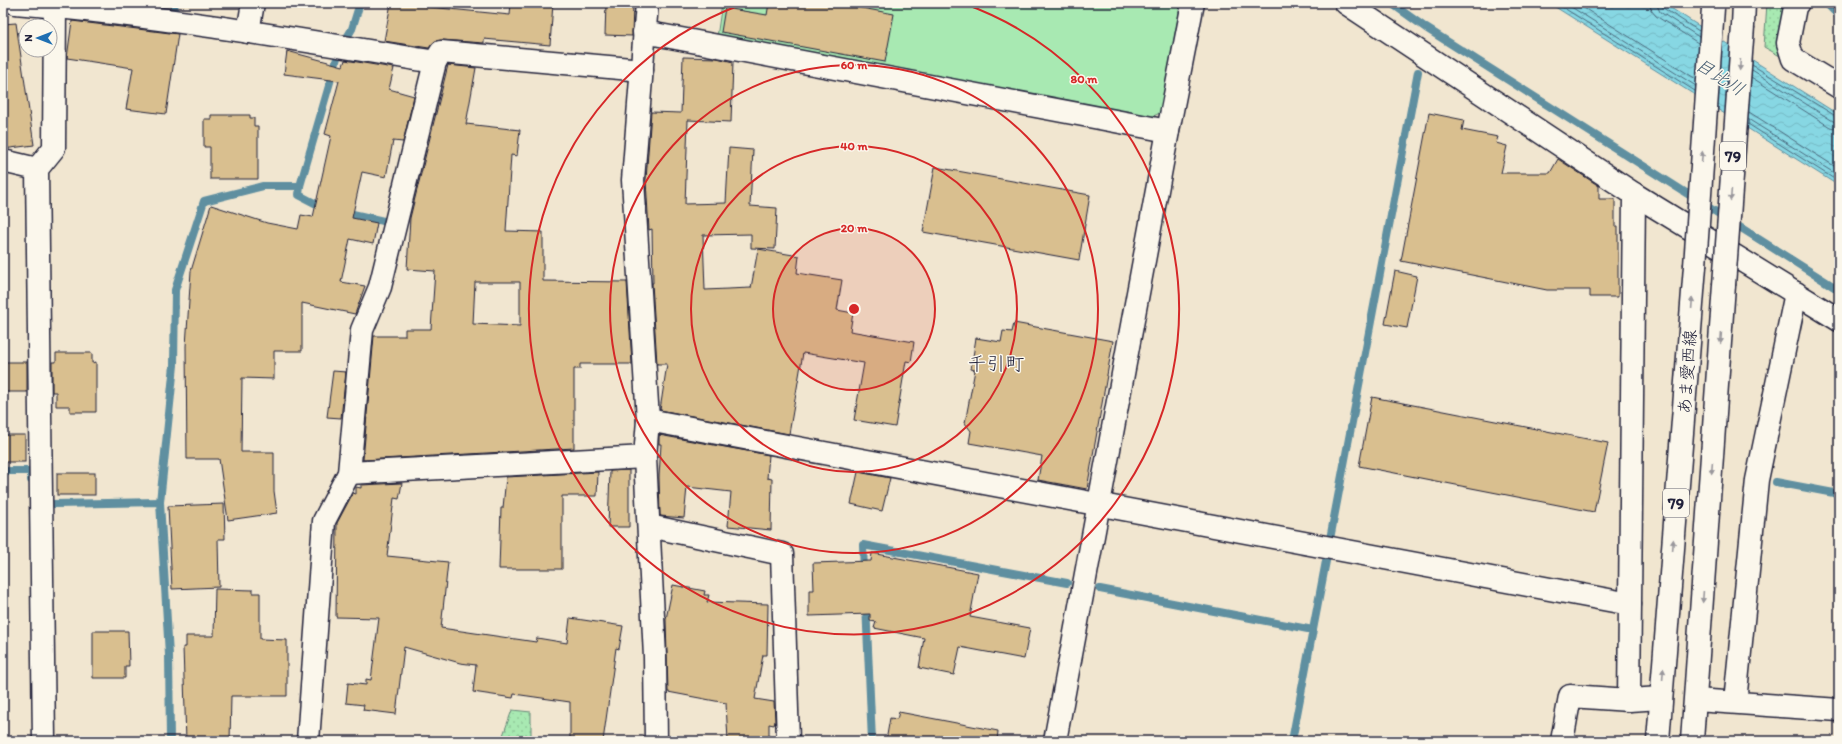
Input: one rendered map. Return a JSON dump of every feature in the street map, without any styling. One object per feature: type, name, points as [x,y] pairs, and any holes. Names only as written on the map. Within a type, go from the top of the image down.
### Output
[{"type":"street","points":[[15,3],[54,5],[248,32],[436,62]]},
{"type":"street","points":[[248,32],[253,3]]},
{"type":"street","points":[[647,3],[633,180],[648,420],[645,457],[655,657],[656,741]]},
{"type":"street","points":[[1055,741],[1193,3]]},
{"type":"street","points":[[1346,3],[1634,194],[1839,320]]},
{"type":"street","name":"あま愛西線","points":[[1692,741],[1744,3]]},
{"type":"street","points":[[1798,3],[1795,7],[1788,43],[1793,59],[1839,87]]},
{"type":"street","points":[[44,741],[37,168],[54,148],[54,5]]},
{"type":"street","name":"あま愛西線","points":[[1658,741],[1695,266],[1713,6]]},
{"type":"street","points":[[644,32],[1168,131]]},
{"type":"street","points":[[308,741],[324,521],[349,473],[362,330],[380,287],[436,62],[441,52],[642,70]]},
{"type":"street","points":[[3,161],[37,168]]},
{"type":"street","points":[[1629,700],[1634,194]]},
{"type":"street","points":[[1734,702],[1757,480],[1796,293]]},
{"type":"street","points":[[648,420],[1630,604]]},
{"type":"street","points":[[349,473],[645,457]]},
{"type":"street","points":[[649,526],[782,554],[788,741]]},
{"type":"street","points":[[1562,741],[1570,696],[1629,700],[1661,698]]},
{"type":"street","points":[[1696,700],[1839,710]]},
{"type":"green space","points":[[722,3],[1181,3],[1160,113],[1151,117],[717,37]]},
{"type":"green space","points":[[1767,3],[1791,3],[1787,60],[1764,47]]},
{"type":"green space","points":[[512,710],[531,712],[531,741],[501,741]]},
{"type":"water","name":"目比川","points":[[1549,3],[1663,3],[1839,115],[1839,186]]},
{"type":"building","points":[[391,3],[429,3],[429,7],[510,15],[511,3],[553,3],[550,45],[484,39],[484,43],[442,40],[435,41],[429,48],[384,41]]},
{"type":"building","points":[[606,3],[633,3],[632,36],[605,35]]},
{"type":"building","points":[[769,3],[835,3],[894,14],[885,62],[721,32],[725,8],[767,15]]},
{"type":"building","points":[[72,21],[178,34],[166,114],[126,109],[133,68],[67,58]]},
{"type":"building","points":[[16,23],[18,37],[18,58],[21,58],[34,145],[3,149],[3,24]]},
{"type":"building","points":[[287,51],[343,66],[345,60],[394,68],[389,89],[414,96],[403,142],[393,141],[386,177],[362,172],[352,218],[377,223],[373,244],[350,239],[341,282],[365,286],[355,314],[302,303],[302,351],[274,351],[274,379],[242,378],[241,452],[274,452],[274,491],[277,513],[228,520],[219,459],[187,459],[186,346],[191,271],[211,205],[267,223],[298,229],[301,215],[313,217],[331,136],[325,134],[339,81],[284,74]]},
{"type":"building","points":[[683,57],[717,58],[733,62],[731,122],[688,120],[685,204],[726,203],[729,148],[753,150],[750,206],[777,208],[775,249],[751,248],[751,234],[703,235],[705,290],[751,288],[758,249],[799,256],[797,273],[842,280],[837,310],[853,313],[850,331],[914,342],[911,362],[906,361],[895,427],[854,420],[864,363],[803,353],[789,434],[660,410],[667,364],[657,364],[652,283],[652,229],[649,230],[646,180],[651,112],[681,113]]},
{"type":"building","points":[[448,65],[476,68],[466,124],[520,130],[517,156],[511,155],[506,231],[543,232],[543,281],[627,282],[632,364],[580,364],[580,369],[574,369],[574,448],[363,460],[374,336],[405,336],[405,329],[431,329],[435,271],[407,269],[410,218]],"holes":[[[475,282],[520,282],[520,326],[473,324]]]},
{"type":"building","points":[[1429,113],[1464,120],[1462,130],[1498,137],[1496,143],[1507,146],[1501,173],[1550,173],[1558,159],[1599,186],[1599,199],[1615,199],[1615,227],[1618,227],[1618,297],[1590,297],[1590,290],[1547,290],[1401,261]]},
{"type":"building","points":[[211,115],[250,115],[250,118],[254,118],[254,126],[258,126],[258,179],[210,179],[210,147],[204,147],[204,119],[211,119]]},
{"type":"building","points":[[935,167],[1090,195],[1079,260],[923,232]]},
{"type":"building","points":[[1395,271],[1417,276],[1407,328],[1385,324]]},
{"type":"building","points":[[1014,323],[1113,341],[1087,489],[1038,480],[1042,456],[969,443],[971,431],[965,423],[975,370],[971,369],[976,338],[1001,342],[1003,331],[1012,332]]},
{"type":"building","points":[[56,353],[92,353],[92,363],[96,362],[96,412],[70,412],[70,406],[56,406],[56,392],[52,392],[52,362],[56,362]]},
{"type":"building","points":[[3,362],[27,362],[27,392],[3,392]]},
{"type":"building","points":[[333,371],[346,372],[341,418],[327,417]]},
{"type":"building","points":[[1372,397],[1608,443],[1594,512],[1359,466]]},
{"type":"building","points":[[3,435],[25,435],[25,462],[3,462]]},
{"type":"building","points":[[659,435],[769,455],[767,478],[772,479],[771,530],[728,526],[731,492],[687,487],[684,518],[660,516],[659,477],[661,444],[659,444]]},
{"type":"building","points":[[629,470],[629,527],[608,527],[610,471]]},
{"type":"building","points":[[598,472],[597,496],[562,496],[562,569],[499,569],[501,508],[503,508],[506,477]]},
{"type":"building","points":[[858,472],[890,478],[882,511],[851,504]]},
{"type":"building","points":[[57,473],[95,473],[95,495],[57,495]]},
{"type":"building","points":[[402,483],[399,499],[394,498],[387,556],[448,562],[441,628],[536,642],[537,638],[567,643],[570,618],[623,626],[619,649],[616,648],[603,741],[570,741],[570,702],[514,694],[513,698],[473,692],[476,665],[460,663],[404,647],[396,714],[363,710],[364,705],[346,703],[348,683],[366,685],[366,679],[371,680],[379,618],[336,617],[337,523],[353,493],[356,494],[356,487],[361,488],[361,485]]},
{"type":"building","points":[[224,504],[225,539],[218,539],[219,587],[172,589],[168,506]]},
{"type":"building","points":[[872,553],[978,573],[970,617],[1030,628],[1024,659],[960,647],[954,675],[919,668],[924,638],[874,628],[876,622],[870,621],[870,614],[809,616],[809,590],[814,590],[813,563],[871,561]]},
{"type":"building","points":[[673,585],[705,591],[704,595],[709,595],[707,602],[768,604],[767,655],[763,655],[755,699],[774,702],[775,721],[774,725],[769,724],[769,741],[728,741],[726,703],[668,692],[666,619]]},
{"type":"building","points":[[215,589],[253,590],[253,593],[260,593],[260,639],[287,640],[287,696],[231,696],[230,741],[186,741],[183,647],[186,647],[186,636],[214,636]]},
{"type":"building","points":[[93,631],[128,631],[129,666],[125,666],[125,678],[93,678]]},
{"type":"building","points":[[899,712],[998,731],[997,741],[886,741],[890,718],[897,719]]},
{"type":"waterway","points":[[173,13],[175,3]]},
{"type":"waterway","points":[[346,39],[352,29],[360,3]]},
{"type":"waterway","points":[[1391,3],[1426,28],[1839,290]]},
{"type":"waterway","points":[[1826,3],[1839,16]]},
{"type":"waterway","points":[[160,502],[174,365],[175,290],[204,201],[263,186],[300,186],[337,58]]},
{"type":"waterway","points":[[1330,539],[1418,72]]},
{"type":"waterway","points":[[300,186],[299,195],[324,208]]},
{"type":"waterway","points":[[344,212],[388,222]]},
{"type":"waterway","points":[[3,471],[31,471],[31,480]]},
{"type":"waterway","points":[[1776,482],[1839,494]]},
{"type":"waterway","points":[[54,504],[160,502],[169,655],[170,741]]},
{"type":"waterway","points":[[864,572],[863,545],[1067,583]]},
{"type":"waterway","points":[[1292,741],[1326,561]]},
{"type":"waterway","points":[[1100,589],[1313,630]]},
{"type":"waterway","points":[[866,604],[872,741]]},
{"type":"district","name":"千引町","points":[[996,363]]}]
